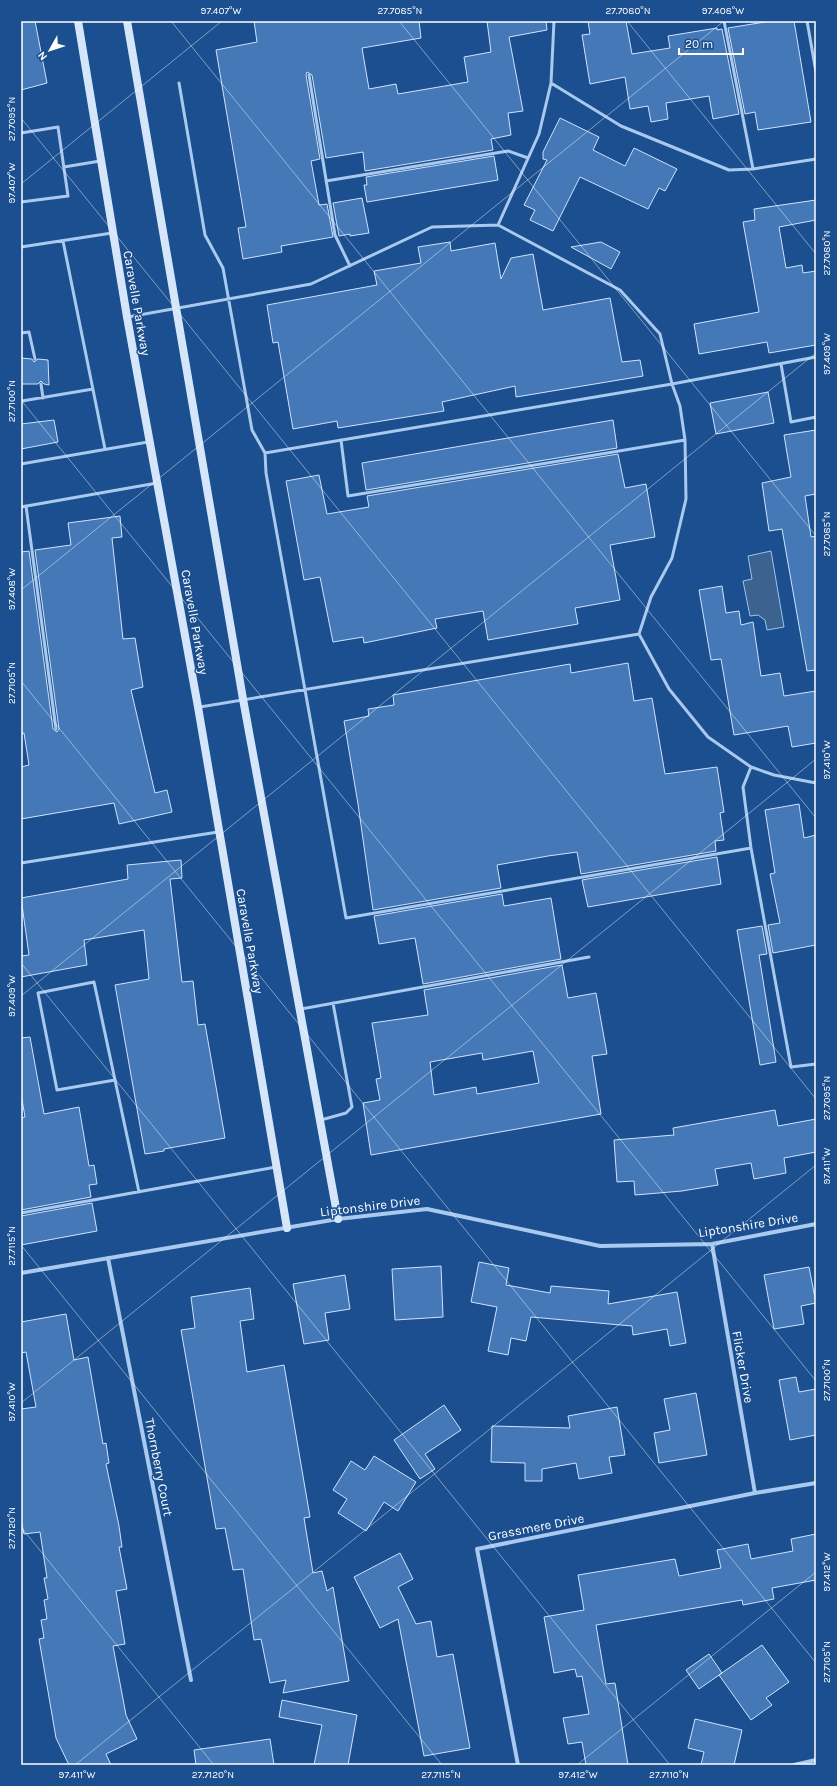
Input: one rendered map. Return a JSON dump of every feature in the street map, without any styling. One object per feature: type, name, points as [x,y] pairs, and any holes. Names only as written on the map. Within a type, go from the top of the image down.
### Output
[{"type":"street","name":"Caravelle Parkway","points":[[78,21],[127,317],[198,707],[287,1228]]},
{"type":"street","points":[[126,21],[243,699],[338,1219]]},
{"type":"street","name":"Liptonshire Drive","points":[[21,1273],[338,1219],[427,1209],[600,1246],[712,1244],[816,1224]]},
{"type":"street","name":"Flicker Drive","points":[[712,1244],[755,1493]]},
{"type":"street","name":"Thornberry Court","points":[[108,1258],[191,1680]]},
{"type":"street","name":"Grassmere Drive","points":[[518,1765],[477,1549],[755,1493],[816,1483]]},
{"type":"street","points":[[794,1765],[816,1760]]},
{"type":"lane","points":[[498,225],[539,134],[551,83],[554,21]]},
{"type":"lane","points":[[724,21],[753,170]]},
{"type":"lane","points":[[807,21],[816,72]]},
{"type":"lane","points":[[309,75],[335,235],[350,266]]},
{"type":"lane","points":[[179,83],[205,235],[223,268],[252,430],[265,453],[266,473],[346,918],[751,848]]},
{"type":"lane","points":[[551,83],[621,126],[729,170],[753,170],[816,159]]},
{"type":"lane","points":[[21,133],[58,127],[68,196],[21,202]]},
{"type":"lane","points":[[326,180],[508,150],[528,158]]},
{"type":"lane","points":[[64,167],[101,161]]},
{"type":"lane","points":[[127,317],[311,284],[432,227],[498,225],[620,290],[660,334],[672,384],[680,406],[685,440],[686,499],[672,558],[651,597],[639,634],[669,689],[708,737],[751,767],[774,775],[816,783]]},
{"type":"lane","points":[[21,247],[113,233]]},
{"type":"lane","points":[[63,241],[105,449]]},
{"type":"lane","points":[[21,333],[29,332],[35,359]]},
{"type":"lane","points":[[265,453],[816,358]]},
{"type":"lane","points":[[781,364],[791,422],[816,418]]},
{"type":"lane","points":[[40,384],[43,398]]},
{"type":"lane","points":[[22,401],[93,389]]},
{"type":"lane","points":[[341,440],[348,496],[685,440]]},
{"type":"lane","points":[[21,464],[150,441]]},
{"type":"lane","points":[[21,507],[157,483]]},
{"type":"lane","points":[[26,506],[56,729]]},
{"type":"lane","points":[[198,707],[639,634]]},
{"type":"lane","points":[[751,767],[743,786],[751,848],[792,1067],[816,1064]]},
{"type":"lane","points":[[21,863],[219,832]]},
{"type":"lane","points":[[300,1009],[589,957]]},
{"type":"lane","points":[[115,1080],[57,1090],[38,993],[94,982],[115,1080],[139,1192]]},
{"type":"lane","points":[[320,1120],[346,1113],[352,1107],[333,1003]]},
{"type":"lane","points":[[21,1213],[276,1167]]},
{"type":"water","points":[[771,551],[784,627],[767,630],[765,620],[758,615],[750,616],[743,581],[752,579],[748,556]]},
{"type":"building","points":[[21,21],[35,21],[47,83],[21,90]]},
{"type":"building","points":[[254,21],[419,21],[421,38],[362,48],[369,89],[396,84],[398,94],[468,82],[464,57],[491,52],[487,21],[546,21],[547,30],[509,37],[523,111],[508,113],[511,135],[491,139],[493,150],[365,171],[363,152],[326,158],[312,75],[307,72],[306,75],[320,159],[311,161],[319,205],[327,204],[333,237],[281,246],[282,252],[243,259],[238,228],[246,227],[216,50],[257,42]]},
{"type":"building","points":[[588,21],[626,21],[632,54],[670,48],[668,36],[717,28],[717,30],[722,29],[739,114],[713,119],[709,96],[666,103],[668,119],[651,122],[648,106],[630,109],[625,77],[590,84],[582,35],[590,34]]},
{"type":"building","points":[[771,21],[794,21],[811,122],[758,130],[755,112],[745,114],[728,28]]},
{"type":"building","points":[[560,118],[599,137],[593,150],[625,166],[634,148],[677,169],[665,191],[659,188],[648,209],[580,177],[553,231],[530,220],[535,210],[524,205],[547,160],[543,159],[543,152]]},
{"type":"building","points":[[494,156],[498,180],[367,202],[364,185],[367,185],[366,177]]},
{"type":"building","points":[[362,198],[369,233],[339,236],[333,203]]},
{"type":"building","points":[[816,200],[816,220],[779,227],[786,268],[802,265],[803,273],[816,271],[816,345],[769,353],[767,342],[699,354],[694,324],[759,312],[743,222],[755,220],[754,209]]},
{"type":"building","points":[[450,242],[451,251],[495,243],[501,279],[511,258],[533,254],[543,310],[610,298],[622,362],[640,360],[643,376],[516,397],[515,386],[442,402],[444,411],[338,428],[337,421],[293,429],[278,342],[273,343],[267,305],[377,285],[374,271],[421,263],[418,247]]},
{"type":"building","points":[[601,242],[620,252],[611,269],[571,247]]},
{"type":"building","points":[[21,358],[32,359],[34,362],[38,359],[48,360],[49,385],[44,384],[41,381],[38,384],[21,384]]},
{"type":"building","points":[[768,392],[774,423],[716,434],[710,403]]},
{"type":"building","points":[[54,420],[58,442],[21,449],[21,424]]},
{"type":"building","points":[[613,420],[617,448],[366,490],[362,463]]},
{"type":"building","points":[[816,430],[816,494],[805,496],[811,537],[816,536],[816,670],[807,671],[782,529],[769,531],[762,483],[791,477],[784,435]]},
{"type":"building","points":[[618,454],[625,488],[646,484],[655,537],[610,545],[620,600],[575,608],[578,624],[488,640],[483,611],[435,619],[437,628],[364,643],[363,637],[333,642],[320,577],[304,580],[286,481],[319,475],[327,514],[369,507],[367,496]]},
{"type":"building","points":[[120,516],[122,537],[112,538],[123,639],[135,638],[143,687],[131,690],[155,793],[167,790],[172,812],[119,824],[114,803],[21,819],[21,767],[29,765],[24,733],[21,734],[21,552],[29,551],[53,729],[57,732],[59,729],[35,550],[71,545],[68,523]]},
{"type":"building","points":[[722,586],[726,613],[739,611],[741,625],[753,622],[761,676],[780,673],[784,696],[816,691],[816,743],[792,747],[788,726],[734,735],[721,659],[711,660],[699,590]]},
{"type":"building","points":[[628,663],[634,701],[652,698],[665,774],[717,767],[724,812],[720,813],[724,840],[715,841],[716,851],[581,874],[577,852],[548,856],[497,865],[501,888],[373,910],[358,804],[344,721],[369,716],[368,709],[394,705],[393,695],[570,664],[571,673]]},
{"type":"building","points":[[799,804],[804,838],[816,835],[816,945],[773,953],[768,925],[780,923],[770,874],[775,873],[765,810]]},
{"type":"building","points":[[717,857],[721,884],[588,907],[582,880]]},
{"type":"building","points":[[181,860],[182,878],[170,879],[182,982],[193,981],[198,1025],[205,1024],[225,1138],[145,1154],[115,985],[149,979],[144,930],[84,940],[87,965],[21,977],[21,956],[29,955],[21,898],[128,879],[127,865]]},
{"type":"building","points":[[502,894],[504,906],[551,898],[561,959],[423,984],[415,938],[379,944],[374,916]]},
{"type":"building","points":[[762,926],[767,954],[759,955],[776,1062],[760,1065],[737,930]]},
{"type":"building","points":[[562,965],[568,998],[596,993],[607,1054],[592,1056],[601,1114],[371,1155],[363,1103],[380,1100],[376,1079],[381,1078],[372,1023],[428,1015],[424,990]],"holes":[[[533,1051],[539,1083],[477,1094],[476,1087],[434,1095],[430,1062],[482,1053],[483,1060]]]},
{"type":"building","points":[[30,1037],[44,1114],[79,1107],[89,1166],[94,1165],[97,1184],[89,1185],[91,1197],[21,1210],[21,1118],[25,1117],[21,1094],[21,1038]]},
{"type":"building","points":[[775,1110],[778,1126],[816,1119],[816,1152],[784,1158],[786,1173],[754,1179],[751,1163],[715,1169],[718,1185],[682,1191],[635,1195],[634,1181],[617,1182],[614,1140],[674,1135],[673,1128]]},
{"type":"building","points":[[92,1203],[97,1231],[21,1245],[21,1216]]},
{"type":"building","points":[[479,1262],[509,1268],[506,1285],[550,1293],[551,1286],[609,1291],[608,1304],[677,1292],[686,1343],[670,1346],[667,1329],[633,1335],[632,1326],[531,1317],[526,1341],[511,1338],[508,1355],[488,1351],[497,1307],[471,1302]]},
{"type":"building","points":[[441,1266],[443,1317],[395,1320],[392,1269]]},
{"type":"building","points":[[809,1267],[816,1303],[801,1306],[804,1324],[774,1329],[764,1275]]},
{"type":"building","points":[[345,1275],[350,1309],[325,1313],[329,1340],[304,1344],[293,1284]]},
{"type":"building","points":[[250,1288],[254,1319],[240,1321],[247,1372],[284,1365],[310,1517],[304,1518],[313,1573],[322,1571],[327,1591],[333,1587],[349,1681],[283,1693],[286,1680],[270,1683],[261,1639],[254,1640],[243,1569],[233,1570],[225,1528],[216,1529],[181,1330],[195,1328],[191,1297]]},
{"type":"building","points":[[66,1314],[74,1360],[88,1357],[103,1444],[106,1443],[109,1463],[106,1464],[119,1526],[122,1547],[119,1547],[127,1589],[116,1591],[125,1644],[113,1646],[126,1715],[137,1739],[106,1754],[111,1765],[69,1765],[56,1738],[39,1639],[44,1638],[41,1620],[47,1619],[44,1600],[48,1599],[44,1578],[47,1578],[40,1532],[24,1534],[21,1520],[21,1409],[36,1407],[26,1352],[21,1353],[21,1322]]},
{"type":"building","points":[[796,1377],[799,1392],[816,1389],[816,1435],[790,1440],[779,1380]]},
{"type":"building","points":[[696,1393],[707,1455],[659,1463],[654,1433],[670,1430],[664,1399]]},
{"type":"building","points":[[444,1405],[461,1430],[425,1454],[435,1469],[420,1479],[394,1440]]},
{"type":"building","points":[[617,1407],[625,1455],[609,1457],[612,1473],[579,1479],[576,1463],[542,1469],[542,1481],[525,1481],[525,1463],[491,1462],[492,1426],[570,1428],[568,1416]]},
{"type":"building","points":[[374,1456],[416,1482],[398,1511],[384,1502],[366,1531],[338,1513],[347,1499],[333,1490],[351,1461],[365,1470]]},
{"type":"building","points":[[816,1534],[816,1580],[772,1588],[774,1599],[743,1605],[742,1600],[596,1625],[606,1684],[615,1683],[628,1765],[586,1765],[582,1742],[568,1744],[563,1718],[589,1714],[582,1676],[577,1677],[575,1669],[554,1673],[544,1617],[584,1610],[578,1575],[675,1559],[679,1576],[721,1568],[717,1550],[748,1544],[751,1559],[793,1551],[791,1539]]},
{"type":"building","points":[[400,1553],[413,1579],[398,1587],[416,1624],[431,1621],[437,1657],[453,1654],[470,1748],[424,1756],[398,1619],[380,1628],[354,1577]]},
{"type":"building","points":[[762,1645],[789,1682],[766,1698],[772,1705],[751,1720],[719,1675]]},
{"type":"building","points":[[709,1654],[722,1673],[699,1689],[686,1670]]},
{"type":"building","points":[[282,1700],[357,1715],[348,1765],[314,1765],[322,1725],[279,1717]]},
{"type":"building","points":[[695,1719],[742,1730],[734,1765],[701,1765],[704,1752],[688,1748]]},
{"type":"building","points":[[270,1739],[274,1765],[196,1765],[194,1750]]}]
